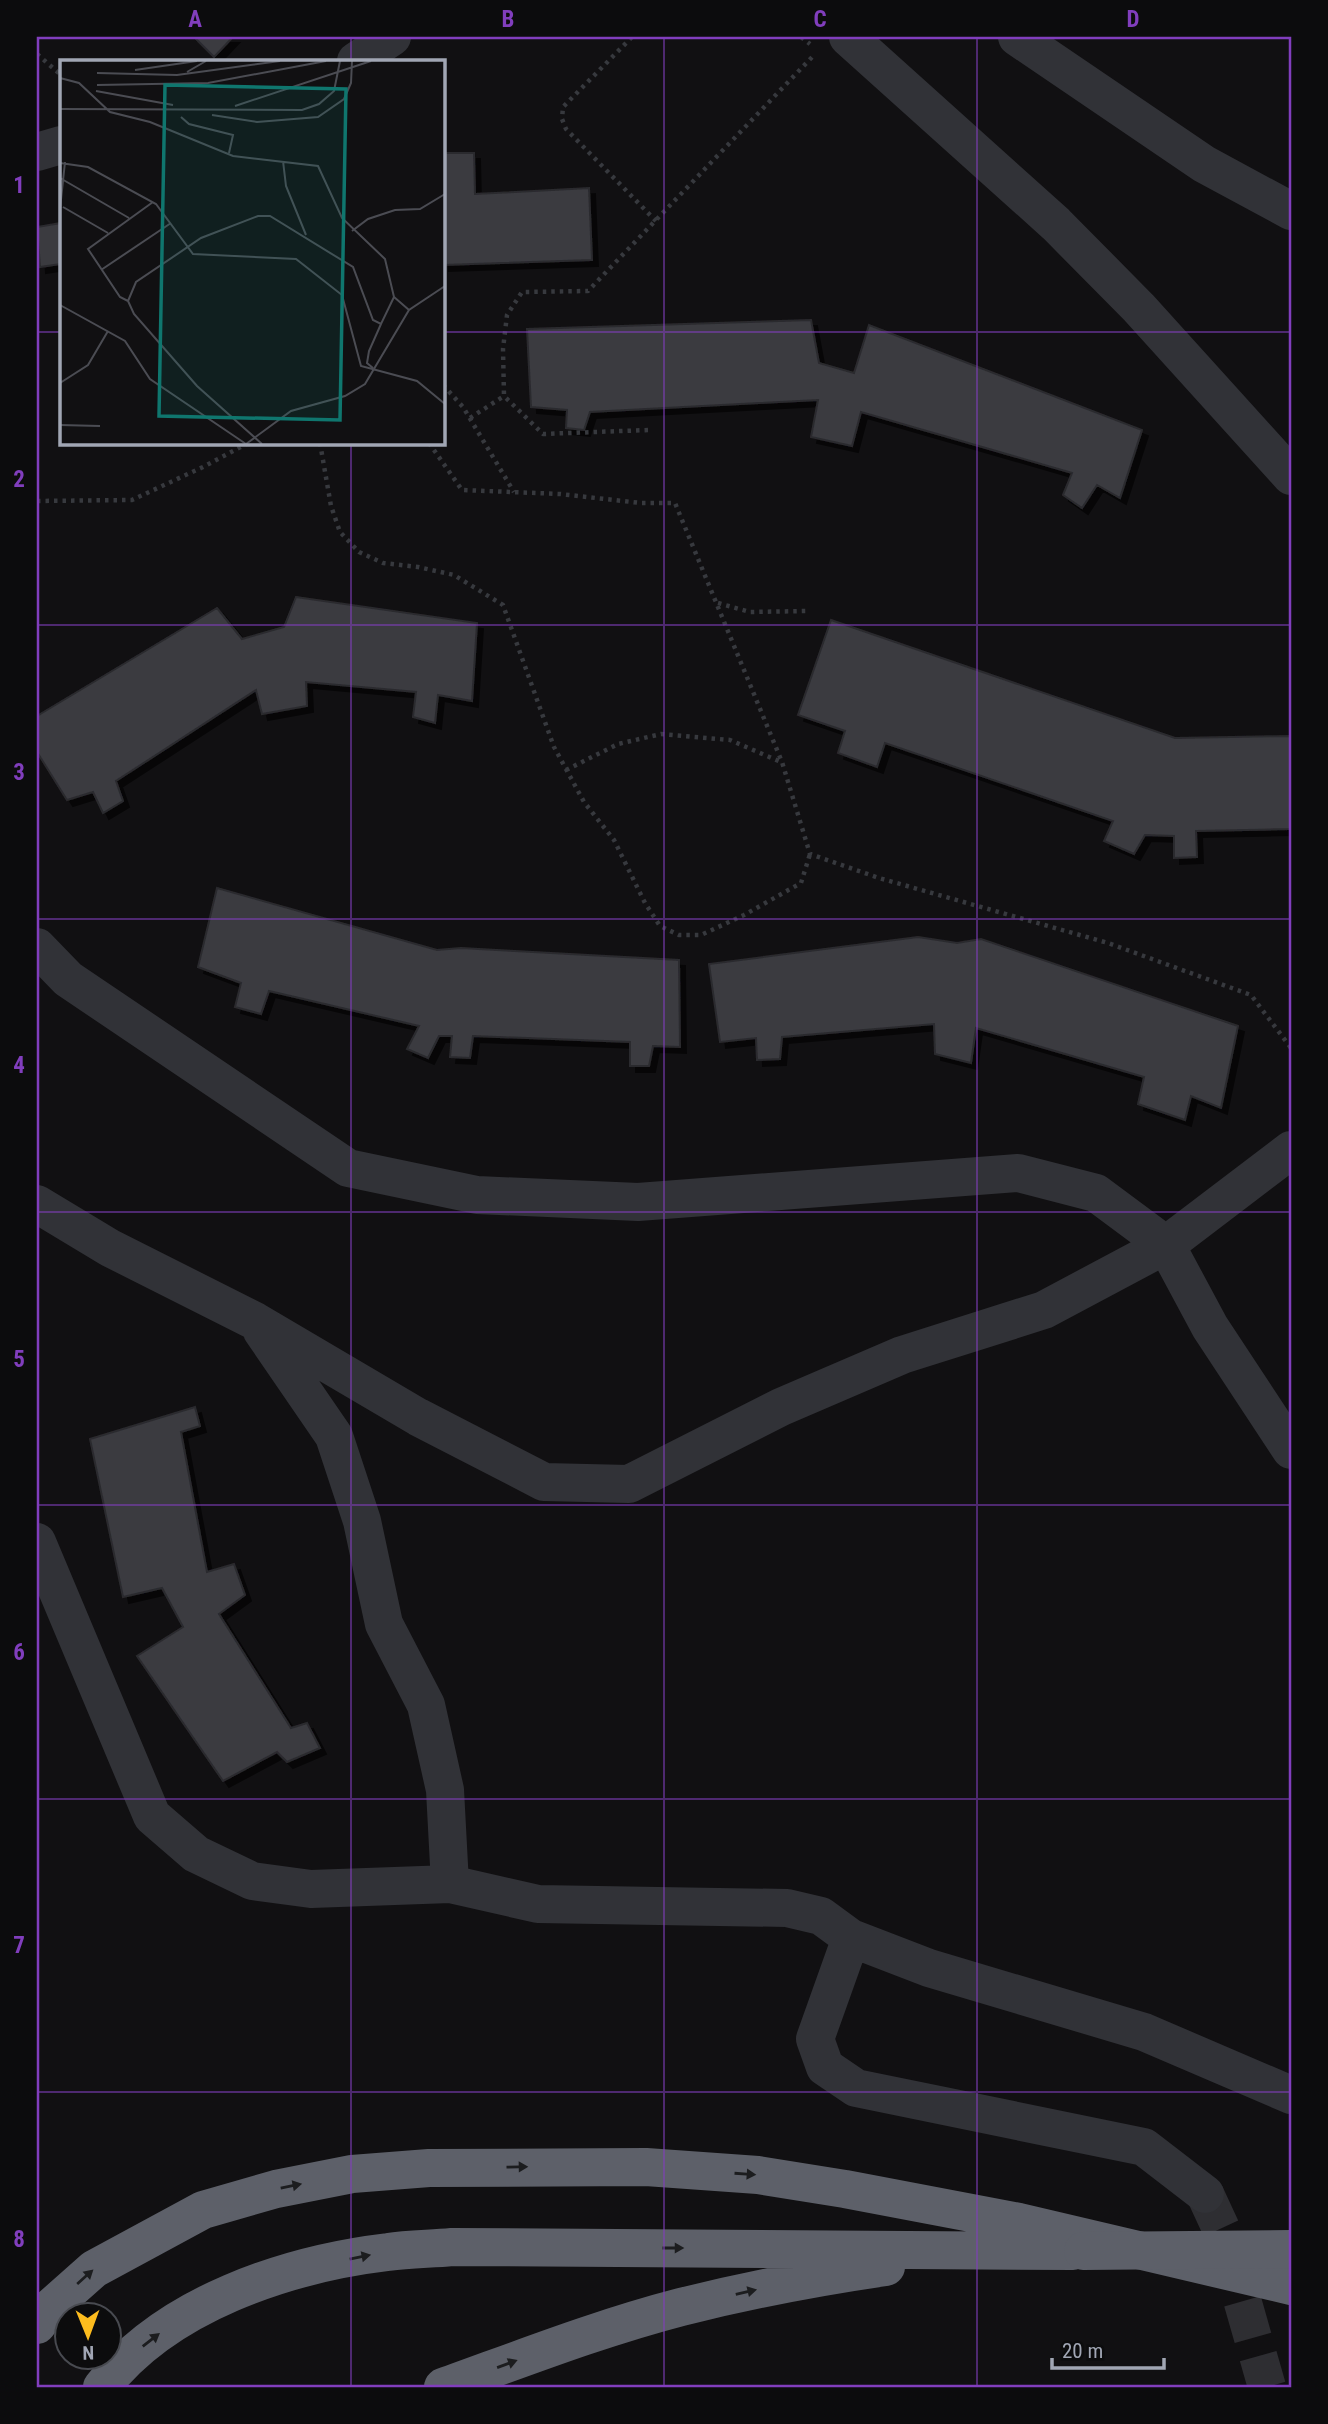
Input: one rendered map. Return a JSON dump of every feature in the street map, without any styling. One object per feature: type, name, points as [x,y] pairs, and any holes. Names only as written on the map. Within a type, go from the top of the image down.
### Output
[{"type":"highway","points":[[37,2325],[50,2308],[94,2269],[203,2210],[276,2189],[352,2174],[429,2168],[646,2167],[758,2175],[1019,2222],[1291,2286]]},
{"type":"highway","points":[[102,2387],[114,2371],[151,2338],[195,2310],[257,2282],[388,2252],[452,2247],[1083,2251],[1291,2249]]},
{"type":"highway","points":[[443,2387],[569,2342],[679,2308],[780,2284],[917,2263],[1083,2251]]},
{"type":"street","points":[[358,60],[392,37]]},
{"type":"street","points":[[1017,37],[1203,164],[1291,211]]},
{"type":"street","points":[[833,44],[1056,224],[1139,309],[1291,477]]},
{"type":"street","points":[[37,152],[60,145]]},
{"type":"street","points":[[37,947],[68,979],[348,1168],[477,1195],[638,1202],[1017,1173],[1096,1193],[1166,1245],[1210,1327],[1280,1407],[1291,1450]]},
{"type":"street","points":[[37,1204],[110,1248],[255,1321],[418,1417],[544,1482],[629,1484],[781,1407],[902,1354],[1044,1310],[1166,1245],[1291,1150]]},
{"type":"street","points":[[255,1321],[334,1436],[362,1521],[384,1624],[426,1705],[445,1790],[450,1884]]},
{"type":"street","points":[[37,1542],[152,1816],[196,1854],[252,1881],[312,1889],[450,1884],[538,1904],[787,1908],[821,1916],[851,1938],[929,1968],[1144,2032],[1291,2095]]},
{"type":"street","points":[[851,1938],[816,2039],[825,2067],[856,2088],[1144,2147],[1205,2194]]},
{"type":"path","points":[[632,37],[563,107],[562,119],[566,129],[656,221]]},
{"type":"path","points":[[648,430],[543,434],[504,396],[503,349],[507,314],[522,292],[588,291],[833,44]]},
{"type":"path","points":[[37,54],[60,74]]},
{"type":"path","points":[[444,386],[463,407],[514,492]]},
{"type":"path","points":[[470,418],[504,396]]},
{"type":"path","points":[[37,502],[132,500],[246,444]]},
{"type":"path","points":[[320,444],[331,506],[340,532],[359,552],[383,563],[454,575],[503,605],[554,747],[583,802],[614,840],[645,903],[660,926],[679,935],[701,935],[801,883],[810,854],[782,762],[675,503],[462,490],[430,444]]},
{"type":"path","points":[[717,603],[750,612],[806,611]]},
{"type":"path","points":[[566,770],[618,744],[661,734],[730,740],[782,762]]},
{"type":"path","points":[[810,854],[879,878],[1108,943],[1251,995],[1291,1048]]},
{"type":"building","points":[[194,37],[233,37],[214,57]]},
{"type":"building","points":[[444,153],[474,153],[475,194],[589,188],[592,260],[444,265]]},
{"type":"building","points":[[60,223],[60,264],[40,267],[37,227]]},
{"type":"building","points":[[811,320],[819,363],[854,373],[869,325],[1142,430],[1120,498],[1097,485],[1082,508],[1063,495],[1072,473],[861,412],[852,446],[811,437],[818,400],[590,412],[584,430],[566,428],[567,410],[531,407],[527,329]]},
{"type":"building","points":[[296,597],[477,623],[472,701],[438,695],[435,723],[413,717],[416,692],[306,682],[307,706],[262,714],[256,690],[116,781],[123,801],[103,813],[93,792],[67,800],[37,752],[37,716],[217,608],[242,639],[284,627]]},
{"type":"building","points":[[831,620],[1175,738],[1291,736],[1291,829],[1196,831],[1197,857],[1174,858],[1174,836],[1145,835],[1134,854],[1104,841],[1113,821],[885,743],[877,767],[838,753],[845,731],[798,715]]},
{"type":"building","points":[[217,888],[437,950],[461,948],[679,960],[680,1047],[653,1046],[649,1066],[630,1066],[630,1042],[473,1036],[470,1058],[450,1057],[452,1036],[439,1036],[428,1058],[407,1049],[419,1026],[269,991],[261,1014],[235,1007],[241,983],[198,967]]},
{"type":"building","points":[[918,937],[957,943],[981,939],[1238,1026],[1221,1108],[1191,1096],[1185,1120],[1138,1104],[1144,1077],[976,1028],[971,1063],[935,1054],[934,1024],[782,1037],[780,1059],[757,1060],[756,1038],[720,1042],[709,964]]},
{"type":"building","points":[[195,1407],[200,1426],[181,1432],[207,1572],[234,1564],[245,1595],[219,1614],[291,1728],[307,1723],[320,1748],[287,1762],[277,1752],[223,1781],[137,1656],[183,1627],[162,1588],[123,1597],[90,1439]]},
{"type":"tunnel","points":[[1205,2194],[1223,2233],[1267,2387]]}]
